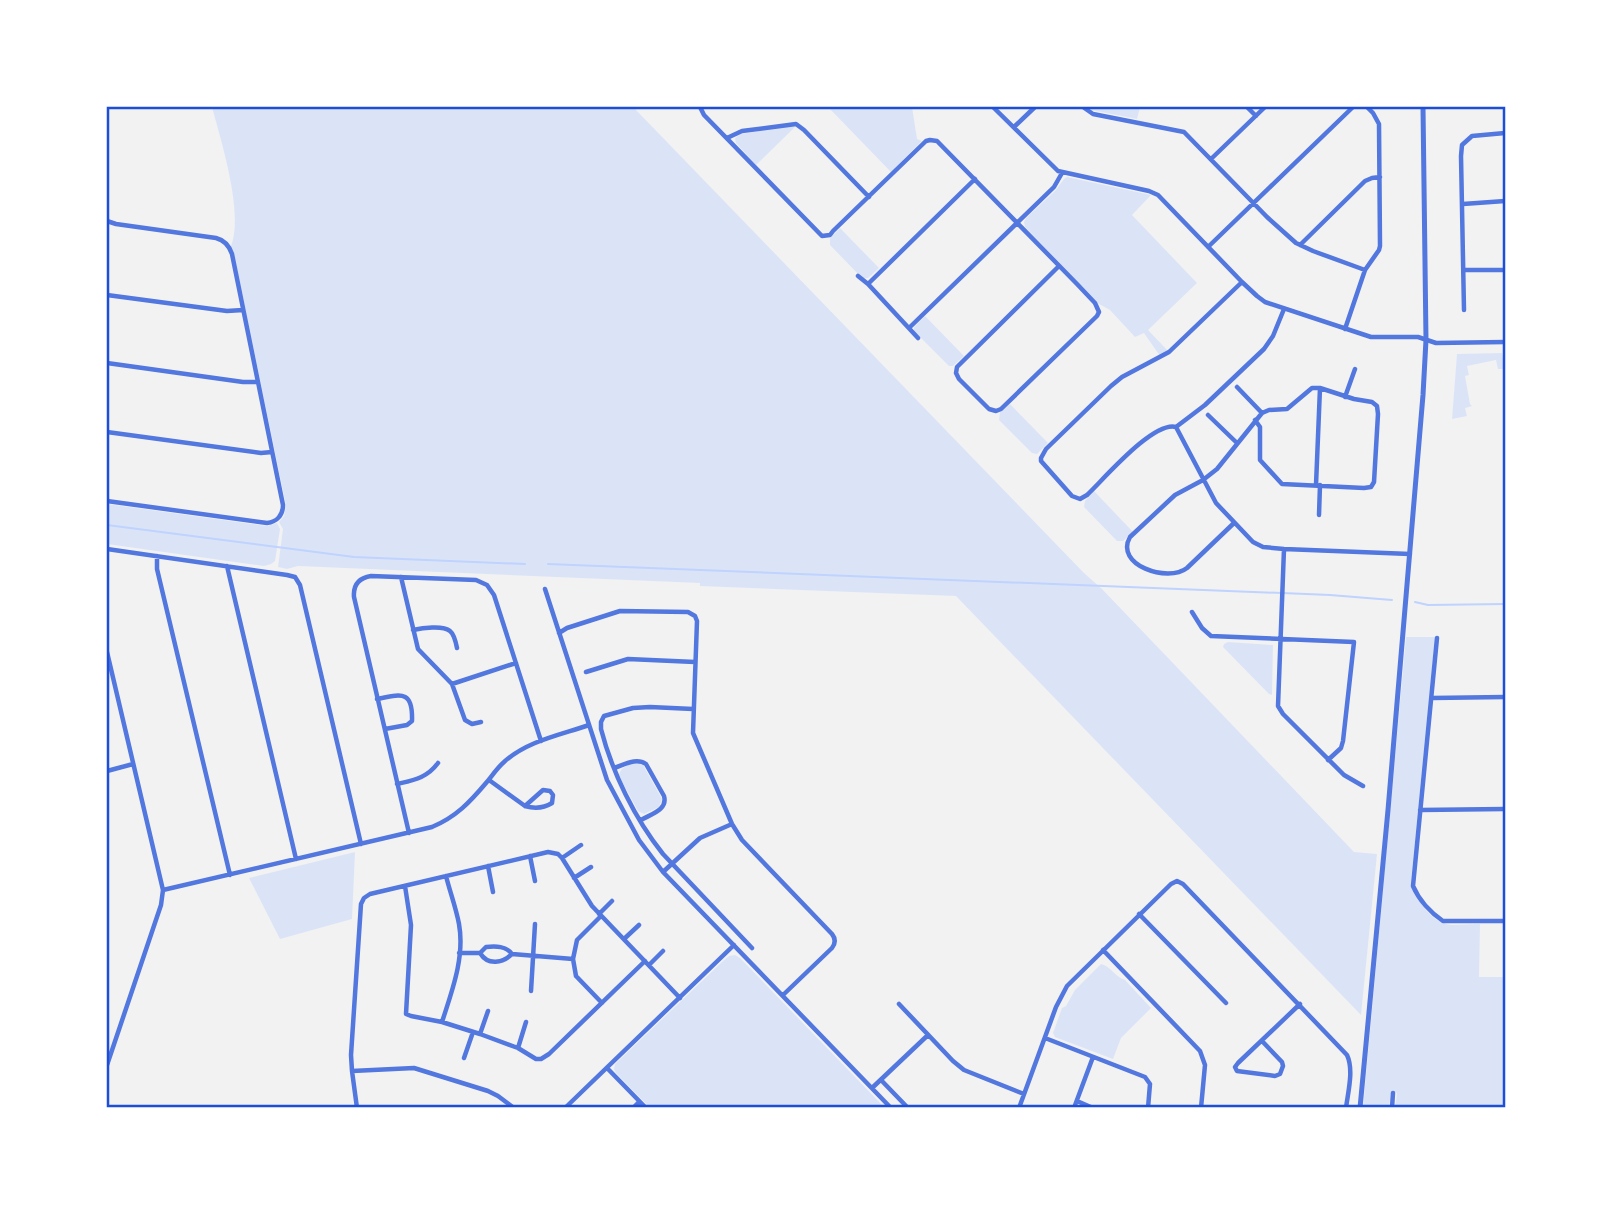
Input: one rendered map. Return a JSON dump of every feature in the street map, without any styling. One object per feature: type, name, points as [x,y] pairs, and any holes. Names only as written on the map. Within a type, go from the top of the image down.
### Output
[{"type":"street","points":[[700,107],[704,115],[822,236],[830,235],[926,141],[934,139],[1059,265],[1095,303],[1098,310],[1095,318],[1001,409],[989,409],[961,381],[956,371],[960,362],[1059,265]]},
{"type":"street","points":[[993,107],[1052,167],[1062,173],[1153,192],[1261,300],[1371,337],[1418,337],[1445,343],[1505,342]]},
{"type":"street","points":[[1014,127],[1035,107]]},
{"type":"street","points":[[1083,107],[1093,114],[1184,132],[1300,245],[1365,270]]},
{"type":"street","points":[[1247,107],[1256,116]]},
{"type":"street","points":[[1211,159],[1265,107]]},
{"type":"street","points":[[1208,247],[1353,107]]},
{"type":"street","points":[[1345,329],[1365,270],[1380,248],[1379,124],[1367,107]]},
{"type":"street","points":[[1360,1108],[1423,395],[1426,340],[1423,107]]},
{"type":"street","points":[[727,138],[742,131],[796,124],[869,197]]},
{"type":"street","points":[[1464,310],[1462,145],[1472,136],[1505,134]]},
{"type":"street","points":[[909,328],[1054,187],[1062,173]]},
{"type":"street","points":[[1300,245],[1365,181],[1380,177]]},
{"type":"street","points":[[867,284],[975,179]]},
{"type":"street","points":[[1463,204],[1505,201]]},
{"type":"street","points":[[107,222],[212,237],[225,242],[229,247],[284,505],[278,518],[267,523],[107,501]]},
{"type":"street","points":[[1464,270],[1505,270]]},
{"type":"street","points":[[858,276],[918,338]]},
{"type":"street","points":[[1242,282],[1169,352],[1122,377],[1111,386],[1042,456],[1044,467],[1072,496],[1080,499],[1147,437],[1166,427],[1176,427],[1205,405],[1264,349],[1273,336],[1284,309]]},
{"type":"street","points":[[107,295],[227,311],[243,310]]},
{"type":"street","points":[[107,363],[258,382]]},
{"type":"street","points":[[1345,397],[1355,369]]},
{"type":"street","points":[[1237,387],[1262,412]]},
{"type":"street","points":[[1234,523],[1182,572],[1149,571],[1129,555],[1126,546],[1130,537],[1175,495],[1203,480],[1219,467],[1237,443],[1255,420],[1262,412],[1287,409],[1310,388],[1320,388],[1345,397],[1372,402],[1378,407],[1374,482],[1369,488],[1282,484],[1259,457],[1260,427],[1255,420]]},
{"type":"street","points":[[1319,515],[1320,388]]},
{"type":"street","points":[[1208,415],[1237,443]]},
{"type":"street","points":[[1176,427],[1216,503],[1259,546],[1410,554]]},
{"type":"street","points":[[107,432],[261,453],[272,452]]},
{"type":"street","points":[[1284,549],[1278,706],[1328,760],[1344,775],[1363,786]]},
{"type":"street","points":[[107,550],[295,577],[303,597],[361,844]]},
{"type":"street","points":[[157,556],[157,569],[230,875]]},
{"type":"street","points":[[227,566],[296,859]]},
{"type":"street","points":[[409,833],[354,597],[359,581],[367,577],[401,577],[475,580],[487,585],[494,595],[541,741]]},
{"type":"street","points":[[401,577],[421,654],[452,684],[465,720],[472,724],[481,722]]},
{"type":"street","points":[[545,589],[607,780],[639,840],[663,872],[891,1108]]},
{"type":"street","points":[[559,633],[621,611],[690,612],[695,615],[695,739],[732,824],[742,840],[835,939],[832,948],[782,995]]},
{"type":"street","points":[[1192,612],[1198,623],[1211,636],[1354,642]]},
{"type":"street","points":[[413,630],[447,629],[453,635],[457,648]]},
{"type":"street","points":[[1328,760],[1341,748],[1343,741],[1356,632]]},
{"type":"street","points":[[1437,638],[1413,886],[1417,894],[1443,921],[1505,921]]},
{"type":"street","points":[[107,652],[163,890],[159,911],[107,1065]]},
{"type":"street","points":[[586,672],[628,659],[695,662]]},
{"type":"street","points":[[452,684],[516,663]]},
{"type":"street","points":[[377,699],[403,695],[408,699],[411,708],[413,717],[410,724],[385,729]]},
{"type":"street","points":[[1432,698],[1505,697]]},
{"type":"street","points":[[693,709],[634,708],[602,718],[601,729],[618,779],[654,843],[752,947]]},
{"type":"street","points":[[163,890],[432,827],[461,811],[502,763],[513,755],[541,741],[589,725]]},
{"type":"street","points":[[614,768],[642,761],[664,796],[663,806],[641,820]]},
{"type":"street","points":[[397,784],[422,778],[438,763]]},
{"type":"street","points":[[107,771],[133,764]]},
{"type":"street","points":[[489,780],[526,806],[532,808],[549,805],[553,795],[550,791],[543,790],[526,806]]},
{"type":"street","points":[[1420,810],[1505,809]]},
{"type":"street","points":[[663,872],[700,838],[732,824]]},
{"type":"street","points":[[562,858],[581,845]]},
{"type":"street","points":[[357,1108],[352,1071],[361,904],[368,895],[530,856],[556,853],[600,915],[680,998]]},
{"type":"street","points":[[530,856],[534,881]]},
{"type":"street","points":[[488,866],[493,892]]},
{"type":"street","points":[[574,878],[591,867]]},
{"type":"street","points":[[442,1022],[456,976],[459,953],[459,925],[446,876]]},
{"type":"street","points":[[1019,1108],[1056,1007],[1067,986],[1173,882],[1179,881],[1349,1058],[1346,1108]]},
{"type":"street","points":[[405,886],[411,925],[406,1014],[480,1034],[518,1048],[537,1059],[545,1057],[601,1003],[663,951]]},
{"type":"street","points":[[601,1003],[576,976],[573,959],[577,940],[612,901]]},
{"type":"street","points":[[1139,914],[1226,1003]]},
{"type":"street","points":[[531,991],[535,924]]},
{"type":"street","points":[[624,940],[639,925]]},
{"type":"street","points":[[565,1108],[734,945]]},
{"type":"street","points":[[480,953],[484,948],[493,946],[507,949],[512,954],[573,959]]},
{"type":"street","points":[[1103,950],[1200,1051],[1205,1065],[1201,1108]]},
{"type":"street","points":[[459,953],[480,953]]},
{"type":"street","points":[[480,953],[485,959],[498,962],[512,954]]},
{"type":"street","points":[[899,1004],[964,1070],[1024,1094]]},
{"type":"street","points":[[1262,1041],[1282,1062],[1280,1073],[1275,1076],[1237,1071],[1235,1067],[1238,1063],[1300,1004]]},
{"type":"street","points":[[480,1034],[488,1011]]},
{"type":"street","points":[[518,1048],[526,1022]]},
{"type":"street","points":[[464,1058],[473,1032]]},
{"type":"street","points":[[872,1088],[928,1035]]},
{"type":"street","points":[[1045,1038],[1145,1077],[1150,1084],[1148,1108]]},
{"type":"street","points":[[1074,1108],[1093,1057]]},
{"type":"street","points":[[352,1071],[408,1067],[420,1069],[488,1091],[514,1108]]},
{"type":"street","points":[[607,1068],[646,1108]]},
{"type":"street","points":[[881,1080],[908,1108]]},
{"type":"street","points":[[1392,1108],[1393,1093]]},
{"type":"street","points":[[1077,1101],[1093,1108]]},
{"type":"street","points":[[633,1108],[639,1102]]},
{"type":"shaded area","points":[[212,107],[637,107],[636,110],[1354,852],[1377,854],[1361,1015],[956,596],[278,567],[283,529],[279,522],[284,516],[286,506],[231,246],[235,215],[233,196]]},
{"type":"shaded area","points":[[828,107],[912,107],[917,139],[922,141],[891,172]]},
{"type":"shaded area","points":[[1087,107],[1140,107],[1137,119]]},
{"type":"shaded area","points":[[795,127],[756,165],[736,143],[735,138],[741,134]]},
{"type":"shaded area","points":[[1067,177],[1151,195],[1132,215],[1197,283],[1148,330],[1168,351],[1160,356],[1144,333],[1135,337],[1110,310],[1099,304],[1025,227],[1026,218]]},
{"type":"shaded area","points":[[840,228],[879,268],[868,278],[862,278],[830,245],[830,238]]},
{"type":"shaded area","points":[[925,316],[964,356],[953,366],[949,366],[914,331],[914,327]]},
{"type":"shaded area","points":[[1502,353],[1505,369],[1498,369],[1496,360],[1467,366],[1469,375],[1465,376],[1472,406],[1465,408],[1467,416],[1452,419],[1457,354]]},
{"type":"shaded area","points":[[1010,404],[1048,443],[1037,454],[1032,453],[999,420],[1000,412]]},
{"type":"shaded area","points":[[1094,491],[1133,532],[1123,541],[1117,541],[1084,507],[1085,501]]},
{"type":"shaded area","points":[[107,504],[267,526],[277,523],[280,529],[275,561],[264,566],[107,544]]},
{"type":"shaded area","points":[[1406,637],[1435,637],[1411,883],[1421,903],[1437,920],[1452,925],[1480,924],[1479,977],[1505,977],[1505,1108],[1395,1108],[1397,1093],[1391,1092],[1389,1108],[1363,1108]]},
{"type":"shaded area","points":[[1228,642],[1273,645],[1272,695],[1223,647]]},
{"type":"shaded area","points":[[637,763],[643,765],[662,799],[659,807],[644,814],[638,811],[619,776],[623,768]]},
{"type":"shaded area","points":[[355,852],[352,919],[280,939],[249,878]]},
{"type":"shaded area","points":[[735,955],[885,1108],[650,1108],[616,1073],[615,1064],[723,961]]},
{"type":"shaded area","points":[[1101,964],[1125,980],[1151,1008],[1121,1038],[1113,1059],[1055,1037],[1053,1033],[1062,1008],[1075,990]]},
{"type":"waterway","points":[[107,525],[354,557],[525,564]]},
{"type":"waterway","points":[[548,564],[1330,595],[1392,600]]},
{"type":"waterway","points":[[1415,602],[1428,605],[1505,604]]}]
